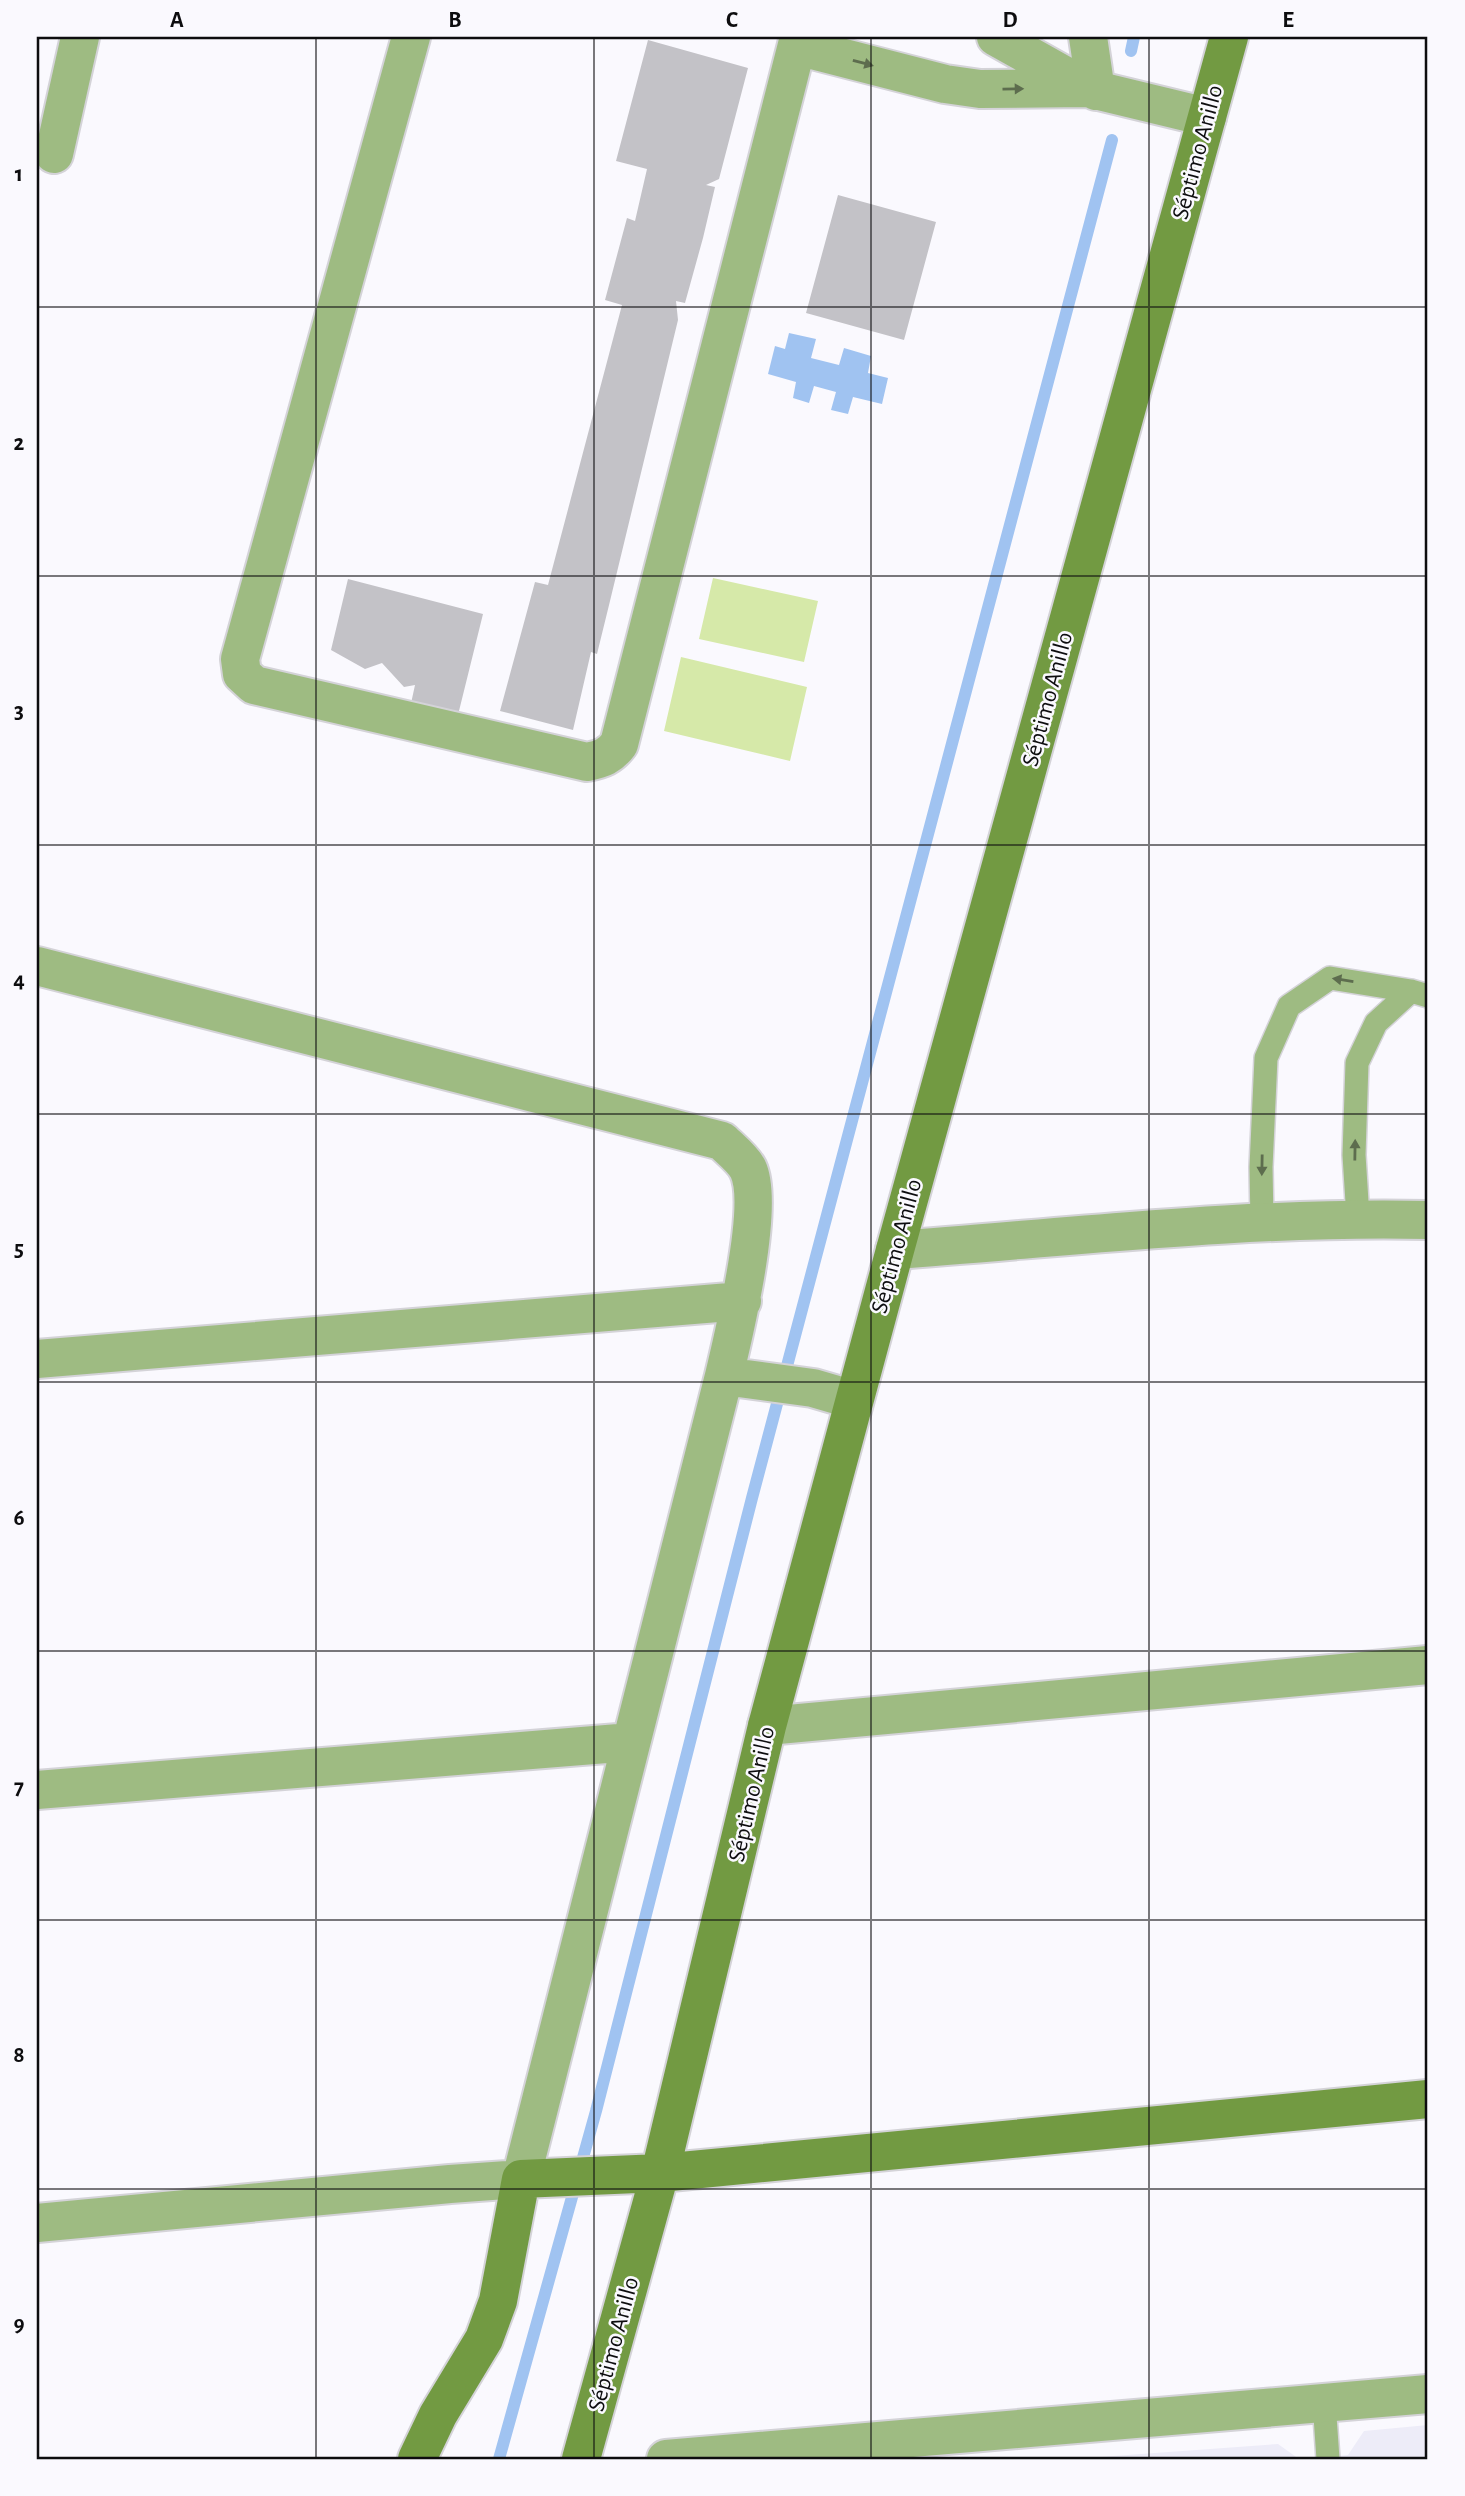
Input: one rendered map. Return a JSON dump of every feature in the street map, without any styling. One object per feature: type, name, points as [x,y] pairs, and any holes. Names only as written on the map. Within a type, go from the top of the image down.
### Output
[{"type":"street","points":[[54,154],[80,37]]},
{"type":"street","points":[[411,37],[240,659],[242,674],[254,685],[587,762],[603,759],[620,744],[798,41],[945,84],[968,88],[1091,90],[1207,117]]},
{"type":"street","points":[[996,37],[1091,90]]},
{"type":"street","points":[[1088,37],[1091,90]]},
{"type":"street","name":"Séptimo Anillo","points":[[582,2459],[660,2173],[767,1726],[1228,37]]},
{"type":"street","points":[[37,966],[722,1141],[747,1168],[753,1198],[742,1301],[521,2179],[498,2301],[489,2326],[465,2372],[438,2414],[417,2459]]},
{"type":"street","points":[[895,1250],[1262,1222],[1428,1220]]},
{"type":"street","points":[[37,1359],[742,1301]]},
{"type":"street","points":[[724,1377],[813,1388],[854,1400]]},
{"type":"street","points":[[767,1726],[1428,1665]]},
{"type":"street","points":[[37,1790],[631,1742]]},
{"type":"street","points":[[37,2223],[450,2184],[660,2173],[1428,2099]]},
{"type":"street","points":[[666,2459],[1428,2394]]},
{"type":"lane","points":[[1262,1222],[1261,1167],[1266,1058],[1289,1006],[1331,978],[1419,993]]},
{"type":"lane","points":[[1358,1219],[1354,1155],[1357,1063],[1376,1023],[1419,993]]},
{"type":"lane","points":[[1324,2402],[1328,2459]]},
{"type":"shaded area","points":[[1428,2425],[1428,2459],[1310,2459],[1348,2455],[1364,2431]]},
{"type":"shaded area","points":[[1278,2444],[1299,2459],[1086,2458]]},
{"type":"green space","points":[[713,578],[818,601],[804,662],[699,639]]},
{"type":"green space","points":[[681,657],[807,687],[790,761],[664,731]]},
{"type":"water","points":[[789,333],[816,339],[811,358],[839,365],[844,348],[871,356],[868,373],[888,378],[882,404],[853,397],[848,414],[831,410],[836,392],[814,386],[809,403],[793,398],[796,382],[768,374],[775,346],[785,349]]},
{"type":"building","points":[[648,40],[748,68],[719,179],[706,185],[715,187],[703,238],[685,303],[676,301],[678,320],[597,654],[591,652],[573,730],[500,711],[535,582],[548,585],[622,305],[605,300],[627,218],[635,221],[647,169],[616,161]]},
{"type":"building","points":[[838,195],[936,222],[904,340],[806,313]]},
{"type":"building","points":[[348,579],[483,614],[457,719],[410,708],[415,685],[404,687],[382,663],[365,669],[331,650]]},
{"type":"waterway","points":[[1131,51],[1134,37]]},
{"type":"waterway","points":[[499,2459],[596,2111],[752,1498],[1112,140]]}]
